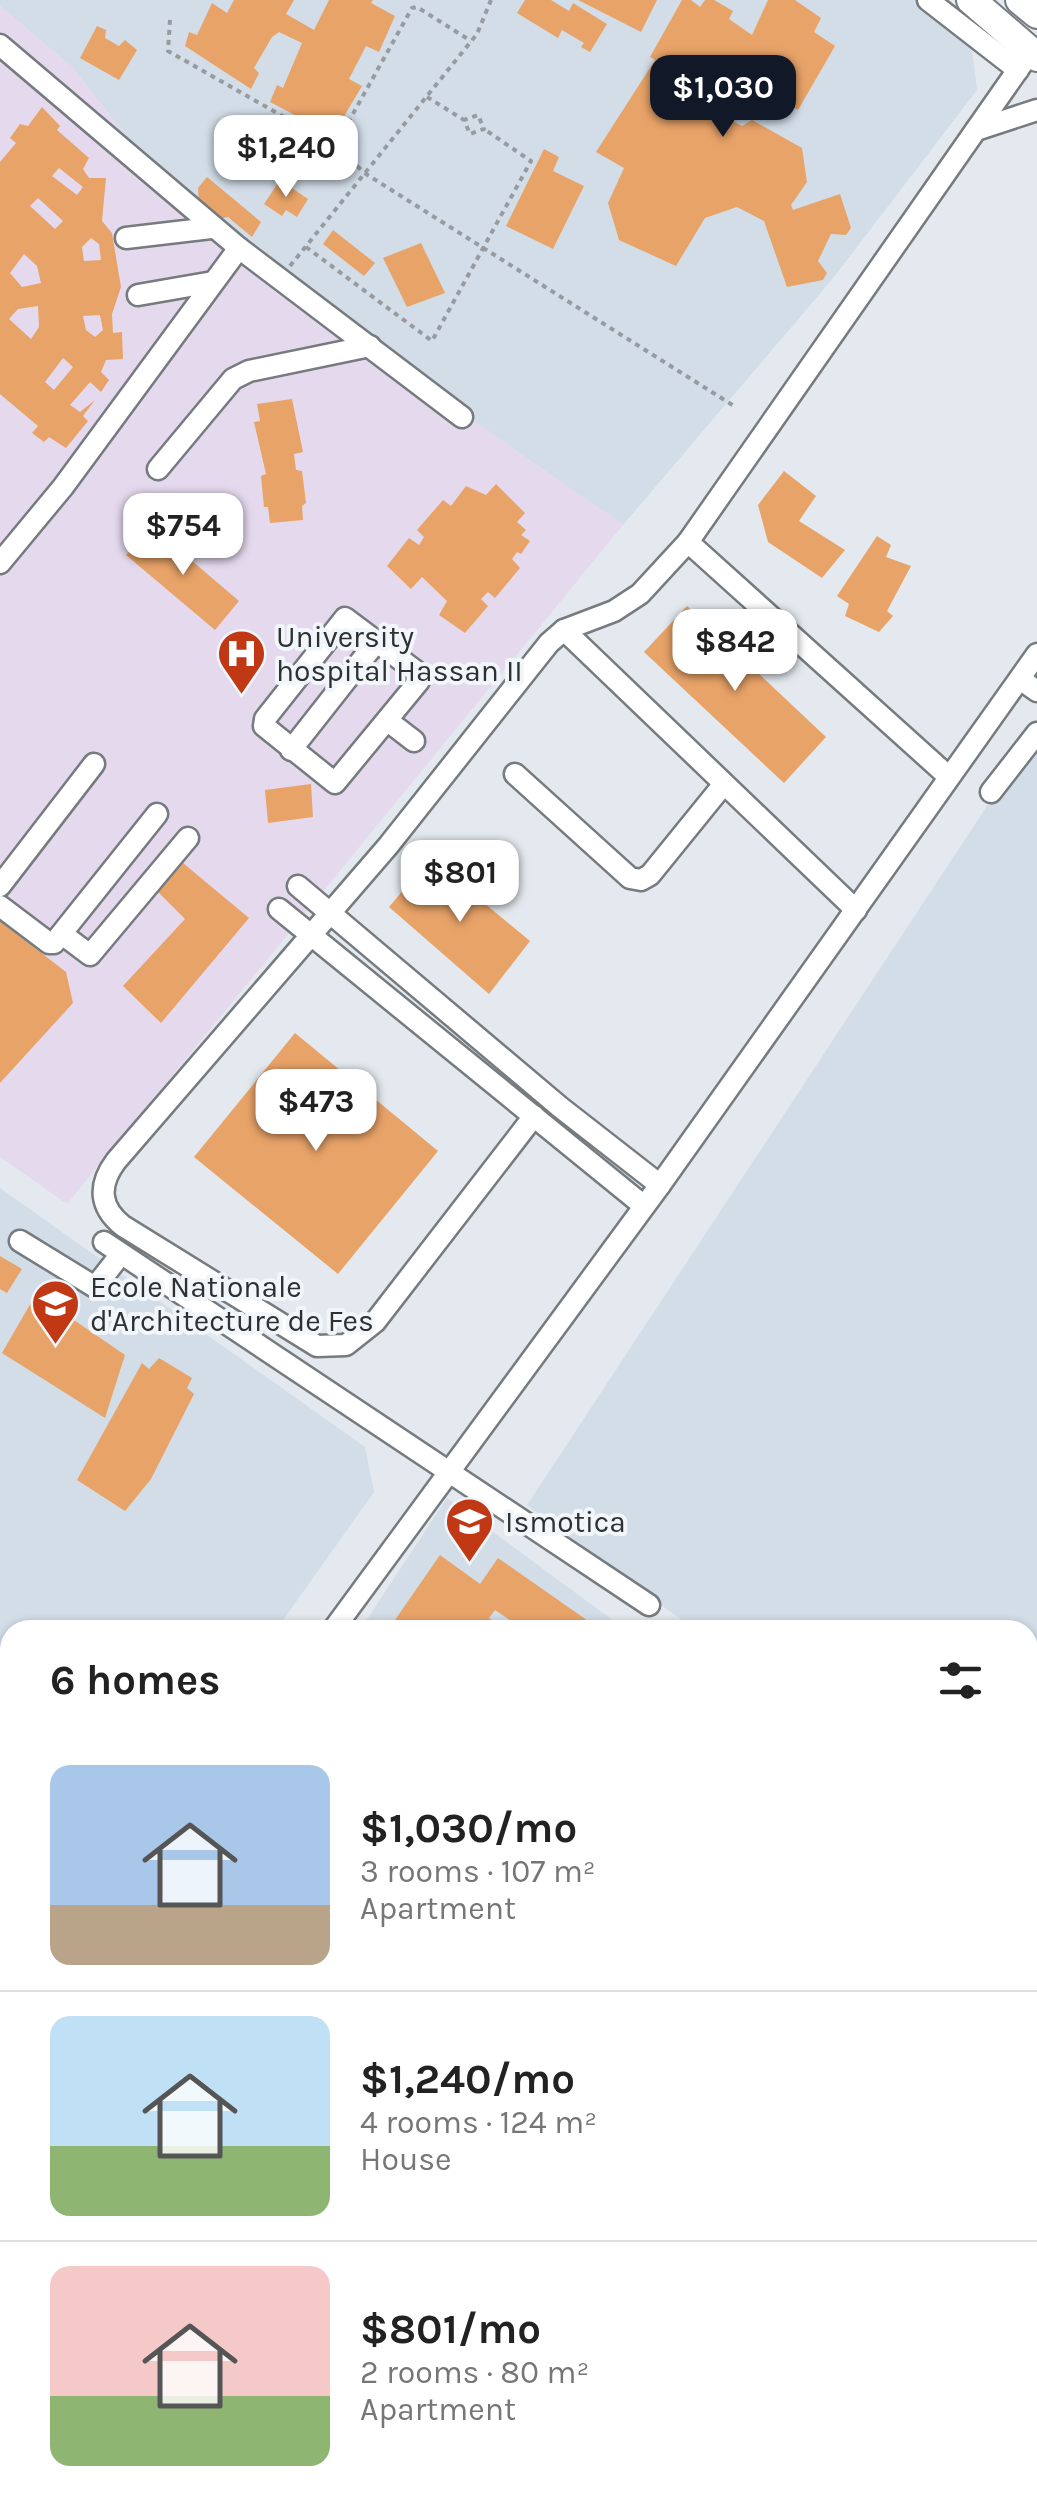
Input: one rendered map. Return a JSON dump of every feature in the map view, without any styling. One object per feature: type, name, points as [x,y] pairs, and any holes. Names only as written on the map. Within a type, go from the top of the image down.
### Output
[{"type":"highway","points":[[970,0],[1029,60]]},
{"type":"highway","points":[[1020,0],[1037,14]]},
{"type":"street","points":[[534,1116],[375,1322],[346,1346],[317,1346],[111,1216],[102,1193],[111,1168],[330,913],[535,659],[564,630],[632,600],[688,542],[974,131],[1029,60],[928,0]]},
{"type":"street","points":[[0,45],[211,228],[462,416]]},
{"type":"street","points":[[974,131],[1037,110]]},
{"type":"street","points":[[126,238],[211,228]]},
{"type":"street","points":[[0,564],[63,487],[239,248]]},
{"type":"street","points":[[138,294],[213,282]]},
{"type":"street","points":[[158,468],[233,379],[249,370],[370,346]]},
{"type":"street","points":[[688,542],[949,777]]},
{"type":"street","points":[[350,620],[420,677],[388,721],[335,783],[268,730],[264,719],[341,621],[350,620]]},
{"type":"street","points":[[564,630],[856,910]]},
{"type":"street","points":[[291,750],[376,642]]},
{"type":"street","points":[[340,1620],[660,1185],[949,777],[1028,685],[1037,654]]},
{"type":"street","points":[[388,721],[414,740]]},
{"type":"street","points":[[991,792],[1037,733]]},
{"type":"street","points":[[0,886],[94,764]]},
{"type":"street","points":[[516,774],[630,878],[641,880],[650,875],[723,785]]},
{"type":"street","points":[[0,906],[49,944],[62,934],[157,814]]},
{"type":"street","points":[[62,934],[85,954],[98,950],[188,838]]},
{"type":"street","points":[[298,886],[572,1117],[660,1185]]},
{"type":"street","points":[[279,909],[644,1206]]},
{"type":"street","points":[[559,1136],[572,1117]]},
{"type":"street","points":[[20,1241],[95,1287],[113,1248],[649,1606]]},
{"type":"path","points":[[280,278],[471,41],[491,0]]},
{"type":"path","points":[[335,146],[412,8],[418,7],[471,41]]},
{"type":"path","points":[[170,20],[168,50],[335,146],[366,174],[734,406]]},
{"type":"path","points":[[427,97],[464,120]]},
{"type":"path","points":[[306,247],[432,341],[530,161],[484,129],[478,115],[464,120]]},
{"type":"path","points":[[464,120],[470,134],[484,129]]},
{"type":"shaded area","points":[[0,0],[921,0],[971,39],[977,90],[834,277],[623,525],[201,231],[71,66],[0,6]]},
{"type":"shaded area","name":"University hospital Hassan II","points":[[0,6],[71,66],[201,231],[623,525],[67,1204],[0,1157]]},
{"type":"shaded area","points":[[1037,730],[1037,1620],[682,1620],[527,1505]]},
{"type":"shaded area","points":[[0,1188],[365,1447],[374,1492],[283,1620],[0,1620]]},
{"type":"shaded area","name":"Ismotica","points":[[447,1498],[612,1620],[367,1620]]},
{"type":"building","points":[[234,0],[294,0],[286,14],[314,30],[329,0],[373,0],[371,3],[395,16],[379,52],[366,46],[349,79],[362,86],[333,135],[270,102],[277,85],[283,88],[302,43],[279,32],[272,37],[254,68],[259,73],[251,89],[185,46],[189,32],[197,35],[212,3],[227,13]]},
{"type":"building","points":[[525,0],[551,0],[569,11],[573,3],[607,24],[590,52],[581,47],[584,43],[562,30],[558,38],[517,13]]},
{"type":"building","points":[[578,0],[657,0],[641,32]]},
{"type":"building","points":[[682,0],[691,0],[700,7],[705,0],[714,0],[733,11],[729,19],[752,35],[768,0],[795,0],[821,18],[814,32],[835,46],[798,110],[772,95],[767,104],[751,96],[755,84],[739,71],[742,62],[733,58],[713,92],[669,69],[654,93],[661,98],[655,107],[665,115],[696,102],[742,126],[752,120],[802,148],[807,182],[791,205],[793,210],[840,194],[851,228],[846,235],[831,234],[818,261],[827,273],[823,280],[787,287],[764,221],[737,207],[705,218],[676,266],[619,240],[608,203],[624,168],[596,152],[655,60],[650,57]]},
{"type":"building","points":[[97,26],[106,30],[105,38],[119,46],[125,40],[137,50],[119,80],[80,58]]},
{"type":"building","points":[[42,107],[60,126],[57,130],[89,158],[83,169],[89,178],[106,178],[102,221],[112,233],[121,287],[112,314],[113,333],[122,332],[123,359],[106,360],[101,372],[109,380],[101,392],[90,382],[70,405],[80,412],[95,400],[83,416],[88,421],[66,448],[49,437],[44,442],[32,433],[38,426],[0,394],[0,162],[16,143],[10,138],[20,124],[28,126]],"holes":[[[59,168],[83,187],[77,195],[52,176]],[[38,198],[63,221],[55,229],[30,206]],[[91,238],[99,244],[101,260],[84,261],[82,247]],[[24,254],[37,266],[41,283],[22,287],[10,273]],[[38,306],[39,327],[31,339],[9,319],[18,309]],[[100,315],[103,330],[95,337],[86,330],[83,316]],[[63,358],[73,367],[54,390],[45,382]]]},
{"type":"building","points":[[229,120],[277,147],[259,176],[214,153]]},
{"type":"building","points":[[544,149],[559,157],[553,171],[584,186],[553,249],[506,226]]},
{"type":"building","points":[[207,177],[261,222],[252,237],[228,217],[219,219],[199,205],[198,188]]},
{"type":"building","points":[[280,180],[308,199],[297,217],[286,210],[282,216],[264,204]]},
{"type":"building","points":[[333,230],[375,263],[364,276],[323,244]]},
{"type":"building","points":[[421,243],[445,293],[407,307],[383,258]]},
{"type":"building","points":[[292,399],[303,452],[294,454],[296,470],[302,471],[306,503],[302,506],[303,520],[270,523],[261,476],[266,474],[254,422],[260,421],[257,404]]},
{"type":"building","points":[[784,471],[816,496],[799,521],[845,550],[822,578],[768,542],[758,505]]},
{"type":"building","points":[[496,484],[525,513],[517,522],[526,530],[521,535],[530,541],[512,559],[520,568],[495,598],[488,592],[481,599],[488,606],[465,633],[439,615],[447,601],[422,577],[411,589],[387,566],[409,538],[419,545],[424,537],[417,530],[443,500],[451,506],[466,486],[486,495]]},
{"type":"building","points":[[151,526],[239,601],[215,630],[126,555]]},
{"type":"building","points":[[877,536],[891,545],[886,557],[911,566],[887,611],[893,616],[879,632],[845,616],[849,604],[837,596]]},
{"type":"building","points":[[687,606],[826,737],[784,783],[644,652]]},
{"type":"building","points":[[311,784],[313,817],[268,823],[265,790]]},
{"type":"building","points":[[430,858],[530,941],[489,994],[389,907]]},
{"type":"building","points":[[183,863],[249,918],[161,1023],[123,986],[185,919],[158,892]]},
{"type":"building","points":[[0,921],[66,972],[73,1003],[0,1083]]},
{"type":"building","points":[[295,1033],[438,1151],[338,1274],[194,1157]]},
{"type":"building","points":[[0,1256],[22,1269],[7,1293],[0,1289]]},
{"type":"building","points":[[36,1294],[125,1355],[105,1418],[2,1353]]},
{"type":"building","points":[[159,1358],[192,1378],[187,1388],[194,1394],[151,1479],[125,1511],[77,1480],[142,1363],[149,1369]]},
{"type":"building","points":[[440,1555],[480,1584],[498,1558],[587,1620],[510,1620],[495,1610],[489,1618],[492,1620],[395,1620]]},
{"type":"place","name":"University hospital Hassan II","points":[[241,696]]},
{"type":"place","name":"Ecole Nationale d'Architecture de Fes","points":[[55,1346]]},
{"type":"place","name":"Ismotica","points":[[470,1564]]}]
